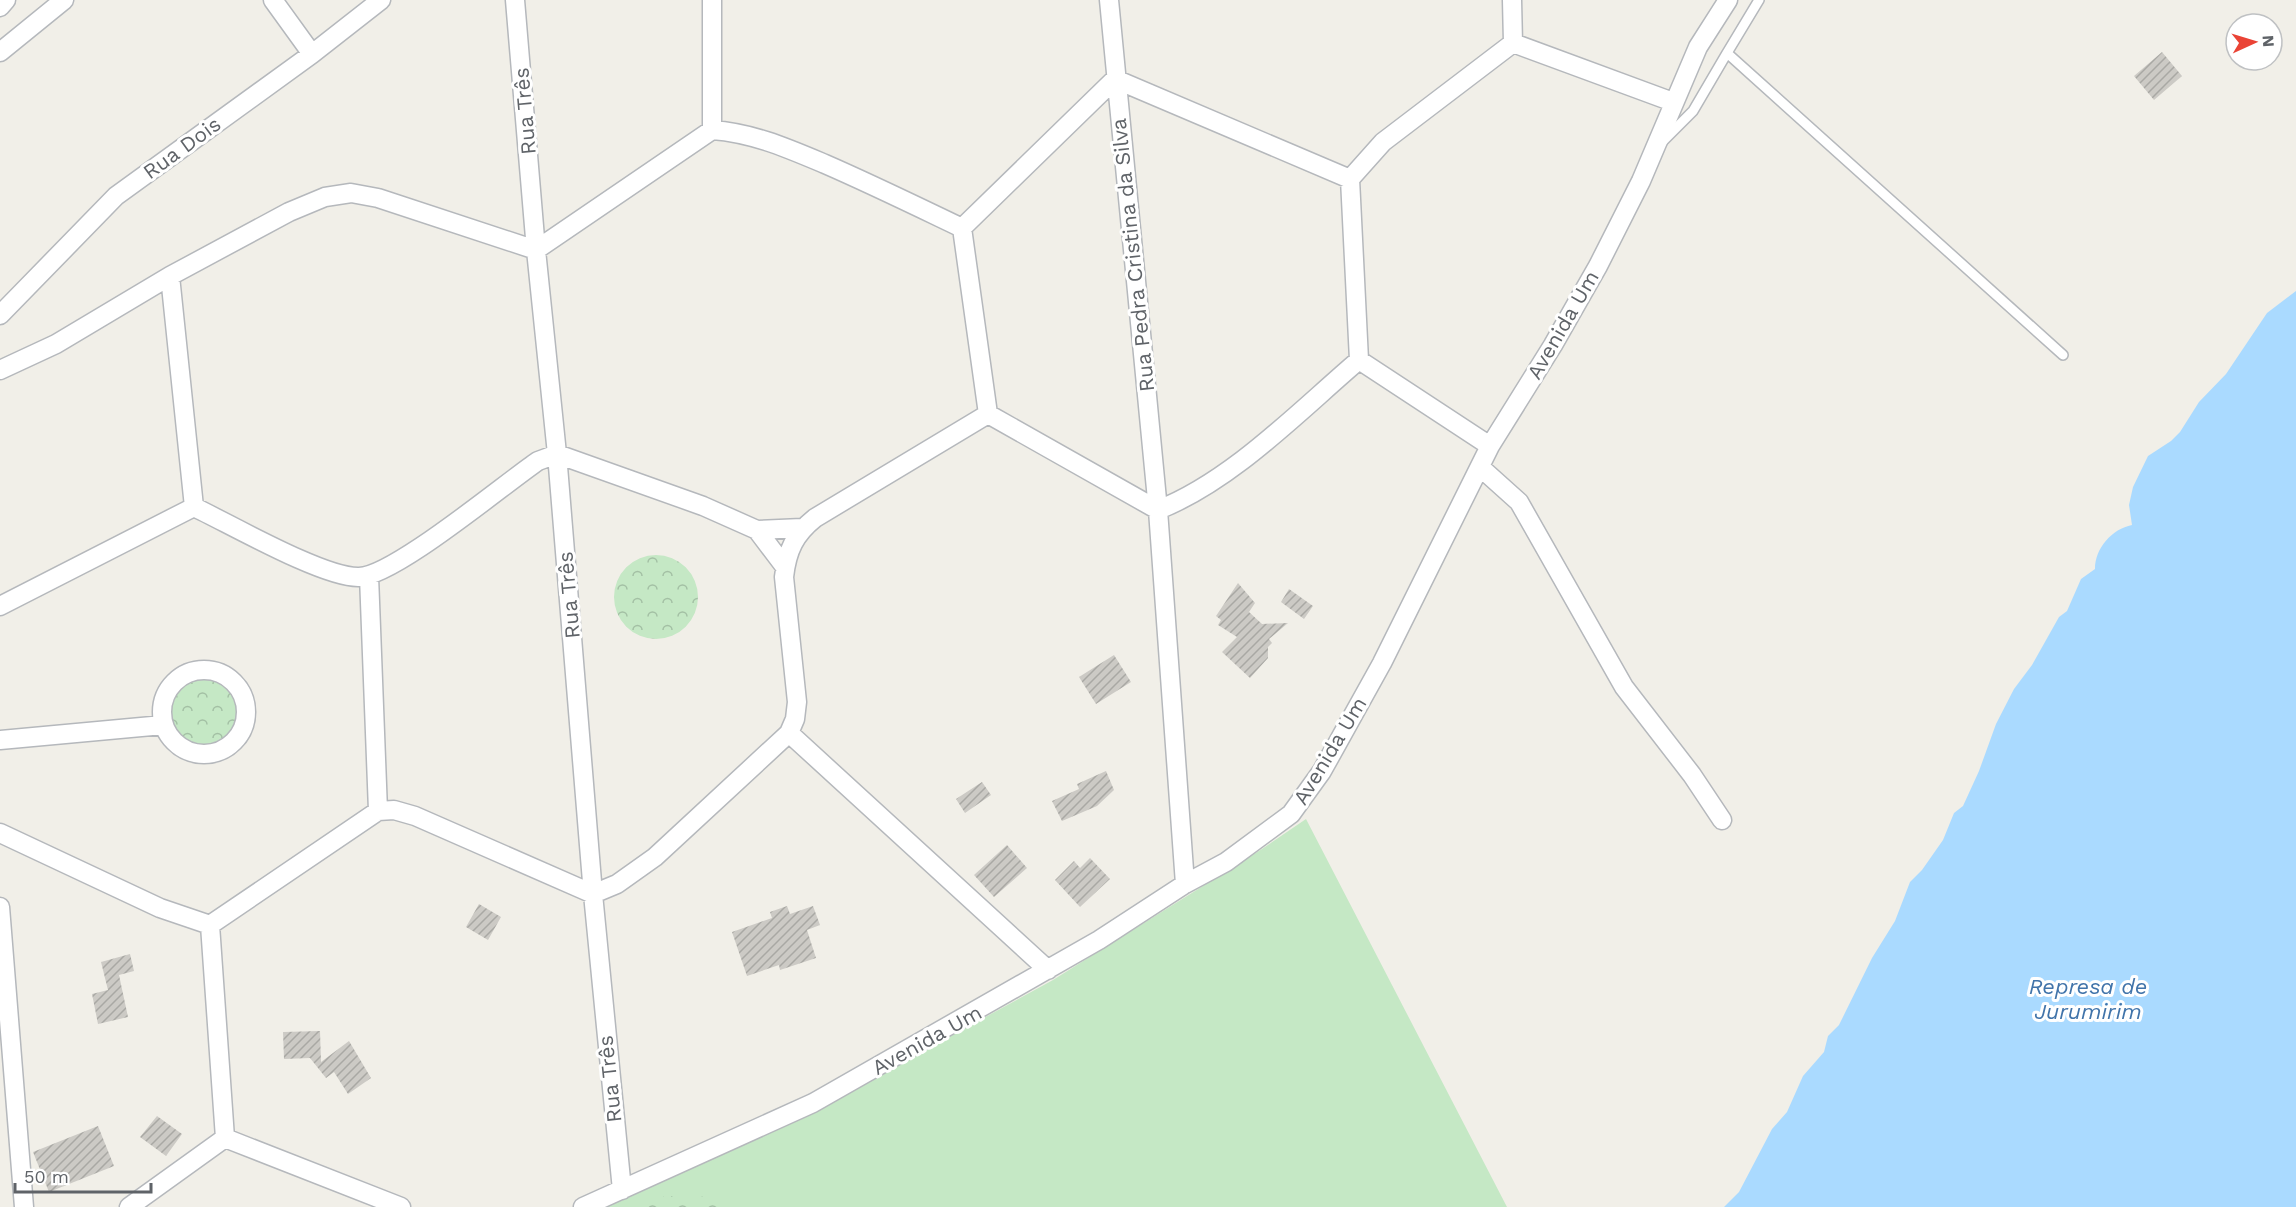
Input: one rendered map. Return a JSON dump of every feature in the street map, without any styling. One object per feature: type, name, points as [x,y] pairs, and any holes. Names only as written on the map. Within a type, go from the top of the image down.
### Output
[{"type":"street","points":[[0,7],[6,0]]},
{"type":"street","points":[[0,52],[64,0]]},
{"type":"street","points":[[273,0],[312,54]]},
{"type":"street","name":"Rua Dois","points":[[0,315],[116,196],[312,54],[381,0]]},
{"type":"street","name":"Rua Três","points":[[515,0],[536,250],[557,454],[593,894],[622,1190]]},
{"type":"street","points":[[712,0],[712,130]]},
{"type":"street","name":"Rua Pedra Cristina da Silva","points":[[1109,0],[1158,510],[1185,884]]},
{"type":"street","points":[[1512,0],[1513,43]]},
{"type":"street","name":"Avenida Um","points":[[583,1207],[813,1103],[1048,970],[1185,884],[1226,862],[1292,814],[1322,771],[1382,663],[1490,446],[1554,345],[1598,266],[1654,150],[1698,47],[1722,3]]},
{"type":"street","points":[[1513,43],[1673,102]]},
{"type":"street","points":[[1359,360],[1350,179],[1391,135],[1513,43]]},
{"type":"street","points":[[962,228],[1115,79],[1350,179]]},
{"type":"street","points":[[0,370],[56,344],[170,276],[289,212],[325,197],[351,193],[378,198],[536,250],[712,130],[740,132],[780,144],[875,185],[962,228]]},
{"type":"street","points":[[962,228],[988,414]]},
{"type":"street","points":[[170,276],[194,507]]},
{"type":"street","points":[[988,414],[1158,510],[1178,502],[1215,481],[1359,360]]},
{"type":"street","points":[[1359,360],[1490,446]]},
{"type":"street","points":[[210,925],[359,821],[378,811],[394,810],[415,816],[593,894],[617,884],[655,856],[789,733],[795,719],[797,702],[785,567],[792,542],[802,528],[988,414]]},
{"type":"street","points":[[194,507],[334,573],[347,577],[369,576],[390,567],[430,540],[538,461],[557,454],[703,506],[757,530],[802,528]]},
{"type":"street","points":[[1480,467],[1519,502],[1624,687],[1692,775],[1722,820]]},
{"type":"street","points":[[0,606],[194,507]]},
{"type":"street","points":[[757,530],[785,567]]},
{"type":"street","points":[[369,576],[378,811]]},
{"type":"street","points":[[203,669],[218,672],[238,686],[245,700],[245,725],[238,738],[227,748],[213,754],[198,755],[184,750],[172,741],[163,725],[161,710],[166,692],[175,680],[188,672],[203,669]]},
{"type":"street","points":[[0,740],[163,725]]},
{"type":"street","points":[[789,733],[1048,970]]},
{"type":"street","points":[[0,833],[160,908],[210,925]]},
{"type":"street","points":[[0,907],[5,1064],[24,1207]]},
{"type":"street","points":[[210,925],[225,1138]]},
{"type":"street","points":[[129,1207],[225,1138]]},
{"type":"street","points":[[225,1138],[401,1207]]},
{"type":"lane","points":[[1654,150],[1693,111],[1759,0]]},
{"type":"lane","points":[[1727,53],[2063,355]]},
{"type":"green space","points":[[656,555],[672,558],[686,567],[695,581],[698,597],[695,613],[686,627],[672,636],[656,639],[640,636],[626,627],[617,613],[614,597],[617,581],[626,567],[640,558]]},
{"type":"green space","points":[[197,675],[211,675],[225,681],[235,691],[241,705],[241,719],[235,733],[225,743],[211,749],[197,749],[183,743],[173,733],[167,719],[167,705],[173,691],[183,681]]},
{"type":"green space","points":[[1306,819],[1507,1207],[598,1207],[823,1106],[1053,980]]},
{"type":"green space","points":[[718,1194],[733,1207],[648,1207],[655,1200],[668,1195],[682,1200]]},
{"type":"water","name":"Represa de Jurumirim","points":[[2296,291],[2296,1207],[1724,1207],[1739,1192],[1772,1129],[1787,1112],[1803,1076],[1824,1052],[1828,1036],[1839,1025],[1872,958],[1895,921],[1910,882],[1922,870],[1943,840],[1954,813],[1963,806],[1996,724],[2014,689],[2032,665],[2059,617],[2067,611],[2081,579],[2095,569],[2101,547],[2112,535],[2132,525],[2129,505],[2133,487],[2148,456],[2180,432],[2199,402],[2226,374],[2267,313]]},
{"type":"building","points":[[2162,52],[2182,76],[2154,100],[2134,76]]},
{"type":"building","points":[[1238,583],[1255,603],[1249,612],[1262,624],[1288,623],[1269,639],[1272,643],[1268,647],[1268,658],[1250,678],[1222,652],[1237,637],[1218,625],[1221,620],[1216,616]]},
{"type":"building","points":[[1289,589],[1313,606],[1304,619],[1281,602]]},
{"type":"building","points":[[1114,655],[1131,682],[1096,704],[1079,677]]},
{"type":"building","points":[[1106,771],[1114,790],[1097,806],[1062,821],[1052,801],[1079,789],[1077,784]]},
{"type":"building","points":[[982,782],[991,795],[965,813],[956,799]]},
{"type":"building","points":[[1007,845],[1027,868],[994,897],[974,875]]},
{"type":"building","points":[[1090,858],[1110,879],[1080,907],[1055,880],[1074,861],[1080,868]]},
{"type":"building","points":[[479,904],[501,917],[488,940],[466,927]]},
{"type":"building","points":[[787,906],[790,914],[813,906],[820,925],[807,930],[816,958],[780,970],[779,965],[747,976],[732,932],[772,918],[770,912]]},
{"type":"building","points":[[130,954],[134,971],[119,975],[128,1017],[98,1024],[92,994],[108,990],[101,962]]},
{"type":"building","points":[[320,1031],[321,1062],[349,1041],[371,1078],[348,1094],[334,1072],[326,1078],[310,1058],[284,1059],[283,1032]]},
{"type":"building","points":[[157,1116],[182,1134],[166,1156],[140,1137]]},
{"type":"building","points":[[98,1126],[114,1166],[49,1192],[33,1152]]}]
